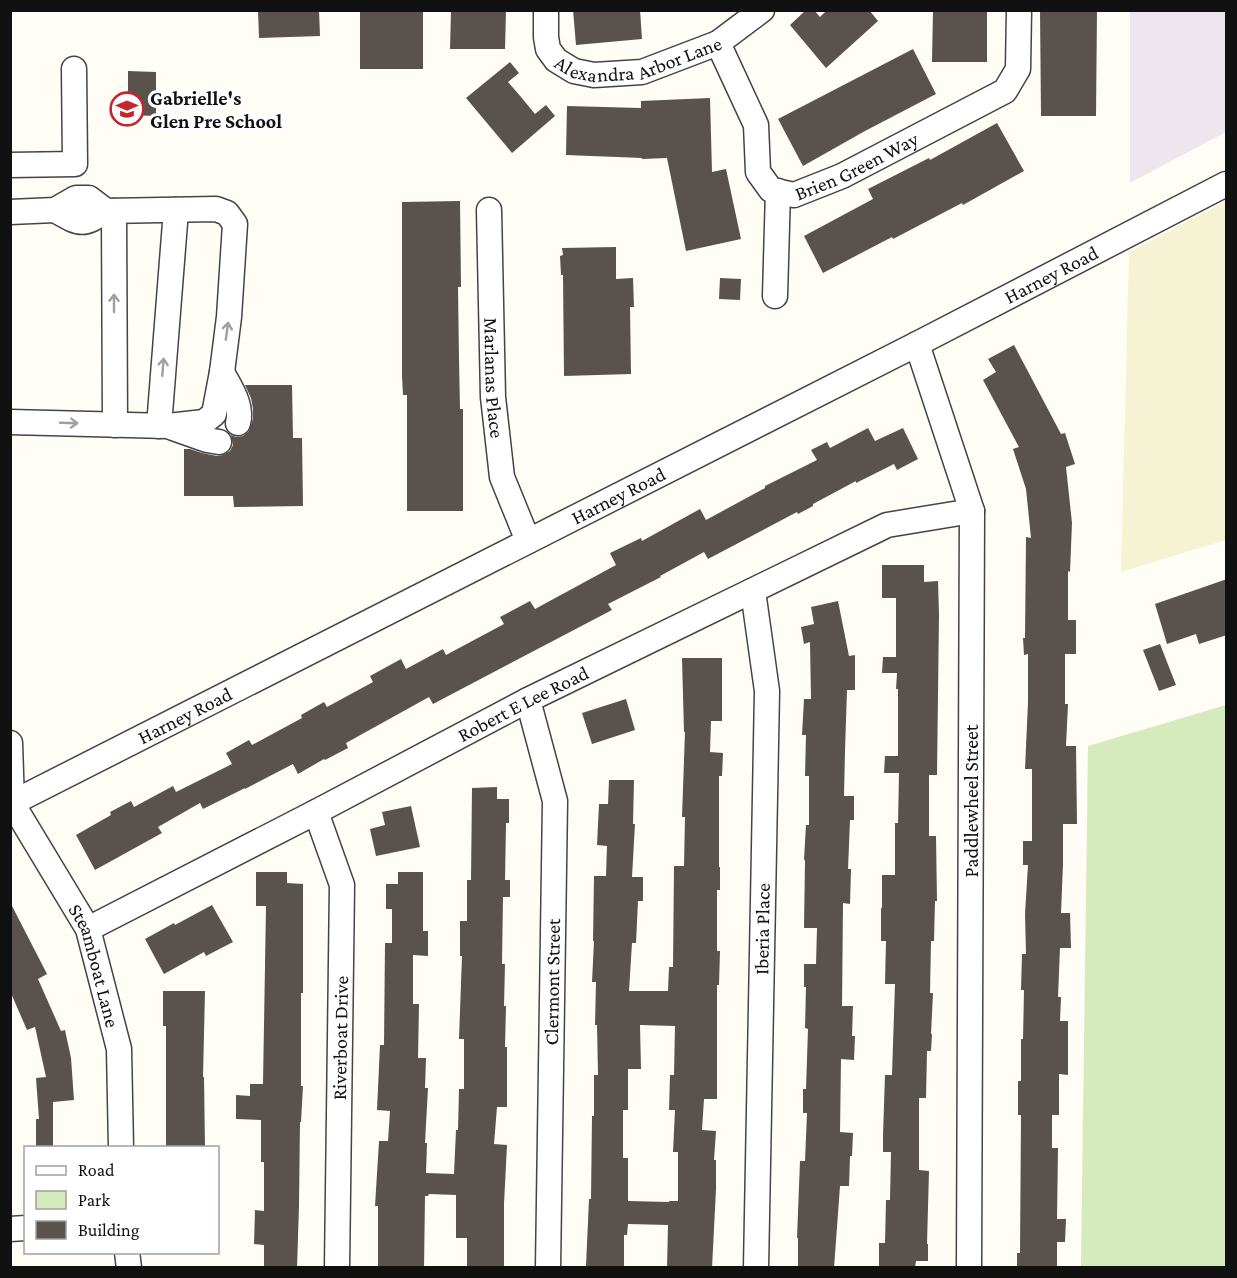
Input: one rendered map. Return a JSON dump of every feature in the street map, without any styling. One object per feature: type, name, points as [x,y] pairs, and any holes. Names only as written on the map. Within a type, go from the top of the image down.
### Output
[{"type":"street","name":"Alexandra Arbor Lane","points":[[546,10],[548,49],[556,60],[574,71],[594,75],[642,72],[718,43],[762,10]]},
{"type":"street","name":"Brien Green Way","points":[[718,43],[756,125],[758,172],[771,190],[794,195],[842,176],[1005,91],[1018,69],[1019,10]]},
{"type":"street","points":[[10,165],[75,164],[74,69]]},
{"type":"street","name":"Harney Road","points":[[11,803],[917,344],[1227,184]]},
{"type":"street","points":[[775,296],[778,191]]},
{"type":"street","points":[[10,212],[55,210],[76,198],[89,198],[110,211],[216,209],[227,213],[235,224],[229,317],[214,414],[204,422],[163,426],[10,422]]},
{"type":"street","points":[[163,426],[176,210]]},
{"type":"street","name":"Marlanas Place","points":[[489,210],[493,397],[502,477],[528,541]]},
{"type":"street","points":[[110,211],[115,425]]},
{"type":"street","name":"Paddlewheel Street","points":[[917,344],[972,511],[969,1268]]},
{"type":"street","points":[[222,372],[238,405],[240,415],[238,423]]},
{"type":"street","points":[[163,426],[219,442]]},
{"type":"street","name":"Robert E Lee Road","points":[[88,929],[528,700],[886,525],[972,511]]},
{"type":"street","name":"Iberia Place","points":[[753,591],[766,692],[756,1268]]},
{"type":"street","name":"Clermont Street","points":[[528,700],[555,801],[548,1268]]},
{"type":"street","points":[[10,743],[11,803]]},
{"type":"street","name":"Steamboat Lane","points":[[11,803],[88,929],[119,1049],[121,1146]]},
{"type":"street","name":"Riverboat Drive","points":[[316,812],[342,885],[338,1268]]},
{"type":"shaded area","points":[[1130,11],[1226,11],[1226,132],[1130,183]]},
{"type":"shaded area","points":[[1226,201],[1226,540],[1121,572],[1129,252]]},
{"type":"green space","points":[[1226,705],[1226,1267],[1081,1267],[1088,746]]},
{"type":"building","points":[[258,10],[319,10],[320,36],[259,38]]},
{"type":"building","points":[[360,10],[423,10],[423,69],[360,69]]},
{"type":"building","points":[[451,10],[506,10],[505,49],[450,49]]},
{"type":"building","points":[[573,10],[640,10],[642,39],[576,45]]},
{"type":"building","points":[[806,10],[814,10],[820,17],[827,10],[869,10],[878,21],[826,68],[790,25]]},
{"type":"building","points":[[933,10],[987,10],[987,62],[932,62]]},
{"type":"building","points":[[1040,10],[1097,10],[1096,116],[1041,116]]},
{"type":"building","points":[[913,49],[936,94],[803,166],[778,119]]},
{"type":"building","points":[[510,62],[519,73],[508,82],[535,114],[546,105],[555,116],[512,153],[466,98]]},
{"type":"building","points":[[128,71],[156,72],[156,116],[128,115]]},
{"type":"building","points":[[710,98],[712,172],[726,169],[741,239],[686,251],[667,158],[566,155],[567,106],[641,108],[641,101]]},
{"type":"building","points":[[997,123],[1024,171],[963,205],[962,203],[893,239],[892,237],[823,273],[804,236],[873,199],[868,189],[929,158],[930,160]]},
{"type":"building","points":[[460,201],[461,287],[458,287],[460,409],[463,409],[463,511],[407,511],[407,395],[403,395],[402,376],[402,202]]},
{"type":"building","points":[[616,247],[616,279],[633,278],[634,307],[630,307],[631,374],[564,376],[563,275],[561,275],[560,256],[563,255],[562,248]]},
{"type":"building","points":[[720,278],[741,279],[740,300],[719,299]]},
{"type":"building","points":[[1014,345],[1061,434],[1065,433],[1075,464],[1066,467],[1072,523],[1070,572],[1068,571],[1068,620],[1076,620],[1076,654],[1065,654],[1065,704],[1068,704],[1066,746],[1076,746],[1077,824],[1063,824],[1061,913],[1070,913],[1071,948],[1060,948],[1058,997],[1061,997],[1060,1021],[1068,1021],[1068,1075],[1059,1074],[1059,1115],[1052,1115],[1052,1148],[1058,1148],[1057,1219],[1066,1219],[1065,1242],[1057,1242],[1057,1268],[1017,1268],[1017,1253],[1020,1253],[1021,1115],[1018,1115],[1018,1081],[1021,1081],[1021,1039],[1023,1039],[1022,954],[1026,954],[1025,914],[1028,865],[1023,865],[1023,841],[1032,841],[1032,769],[1025,769],[1028,654],[1024,655],[1023,638],[1025,638],[1026,537],[1031,538],[1026,489],[1013,449],[1019,447],[983,380],[996,372],[988,359]]},
{"type":"building","points":[[245,385],[292,385],[293,438],[302,438],[303,506],[234,507],[233,496],[184,496],[184,449],[217,456],[223,455],[230,451],[233,445],[231,435],[243,436],[249,431],[253,409]]},
{"type":"building","points":[[868,428],[875,441],[903,428],[918,459],[897,470],[894,464],[856,483],[856,481],[798,514],[797,512],[708,559],[704,552],[608,604],[612,610],[433,704],[429,697],[346,743],[348,748],[298,774],[293,764],[203,809],[200,803],[158,827],[162,833],[95,870],[76,835],[131,801],[134,807],[173,786],[176,792],[232,764],[226,753],[249,740],[252,745],[302,718],[301,715],[324,702],[327,707],[373,682],[370,676],[401,659],[406,669],[443,649],[446,655],[504,624],[500,617],[530,601],[535,609],[616,565],[610,553],[641,538],[642,541],[700,509],[706,520],[765,486],[817,460],[811,450],[827,442],[830,448]]},
{"type":"building","points":[[882,565],[924,565],[924,582],[938,581],[937,775],[929,775],[929,836],[936,836],[937,901],[935,901],[934,941],[931,941],[930,993],[933,993],[931,1051],[927,1051],[926,1098],[919,1098],[919,1170],[929,1171],[928,1261],[916,1261],[915,1268],[879,1268],[879,1243],[885,1243],[886,1200],[890,1200],[891,1152],[883,1152],[883,1135],[885,1075],[892,1075],[895,984],[885,984],[886,941],[881,941],[882,875],[895,875],[895,823],[898,823],[899,773],[884,773],[885,756],[898,756],[898,689],[896,689],[897,673],[882,673],[883,657],[896,657],[896,598],[882,598]]},
{"type":"building","points":[[1227,579],[1227,635],[1199,644],[1196,634],[1167,644],[1155,604]]},
{"type":"building","points":[[838,601],[849,656],[855,655],[855,690],[847,690],[844,796],[854,796],[854,820],[850,820],[848,869],[851,869],[850,904],[843,903],[842,1006],[853,1006],[852,1036],[855,1036],[854,1060],[841,1059],[840,1132],[853,1133],[852,1156],[850,1156],[849,1186],[840,1186],[834,1268],[798,1268],[800,1161],[805,1161],[807,1113],[803,1113],[808,1029],[805,1028],[804,964],[816,964],[817,928],[804,928],[804,860],[806,825],[809,825],[809,776],[805,776],[806,735],[802,735],[804,699],[811,699],[810,642],[804,644],[801,627],[814,624],[811,607]]},
{"type":"building","points":[[1160,644],[1176,685],[1159,691],[1143,650]]},
{"type":"building","points":[[682,658],[722,658],[722,721],[711,721],[710,752],[723,753],[722,776],[719,776],[720,890],[717,890],[717,951],[720,951],[719,985],[717,985],[717,1099],[704,1099],[702,1130],[716,1131],[712,1268],[667,1268],[668,1225],[628,1224],[627,1235],[624,1235],[624,1268],[586,1266],[589,1199],[591,1199],[594,1075],[598,1075],[597,1025],[595,1025],[596,982],[592,982],[594,876],[606,876],[607,846],[597,845],[599,804],[608,804],[609,780],[634,780],[633,824],[635,824],[632,877],[643,877],[643,901],[638,901],[636,943],[632,943],[629,991],[668,991],[669,967],[673,967],[674,866],[684,866],[685,817],[682,817],[684,732]],"holes":[[[640,1025],[675,1026],[674,1075],[670,1075],[669,1110],[675,1110],[673,1152],[678,1152],[678,1201],[628,1201],[628,1158],[623,1158],[623,1110],[628,1110],[628,1069],[641,1069]]]},
{"type":"building","points":[[626,699],[635,730],[592,744],[582,713]]},
{"type":"building","points":[[497,787],[497,799],[509,799],[509,823],[506,823],[505,880],[510,880],[510,897],[503,897],[502,964],[505,964],[507,1107],[497,1107],[494,1144],[507,1145],[504,1268],[467,1268],[467,1238],[456,1238],[456,1195],[429,1194],[425,1196],[424,1268],[378,1268],[378,1206],[375,1206],[379,1141],[388,1141],[390,1111],[377,1110],[380,1045],[384,1045],[385,943],[392,943],[392,909],[386,909],[386,884],[398,884],[398,872],[423,872],[423,931],[428,931],[428,956],[413,955],[413,1004],[419,1004],[418,1058],[426,1058],[425,1088],[428,1088],[426,1173],[454,1174],[459,1089],[464,1089],[464,1039],[459,1039],[462,956],[460,956],[460,921],[467,921],[467,880],[471,880],[472,788]]},
{"type":"building","points":[[411,806],[420,847],[376,856],[370,829],[385,825],[382,812]]},
{"type":"building","points":[[256,872],[287,872],[287,883],[303,884],[301,1086],[303,1086],[300,1122],[297,1268],[264,1268],[264,1245],[254,1244],[255,1210],[264,1211],[261,1120],[236,1119],[236,1095],[250,1096],[250,1084],[263,1084],[266,906],[256,906]]},
{"type":"building","points":[[10,902],[47,974],[38,979],[61,1031],[65,1030],[71,1058],[74,1100],[53,1102],[53,1146],[36,1146],[36,1119],[39,1119],[36,1078],[46,1077],[35,1027],[27,1030],[10,991]]},
{"type":"building","points":[[212,905],[233,942],[206,956],[204,952],[164,974],[145,939]]},
{"type":"building","points":[[163,991],[205,991],[203,1077],[205,1146],[166,1146],[166,1026],[163,1026]]},
{"type":"place","name":"Gabrielle's Glen Pre School","points":[[127,109]]}]
